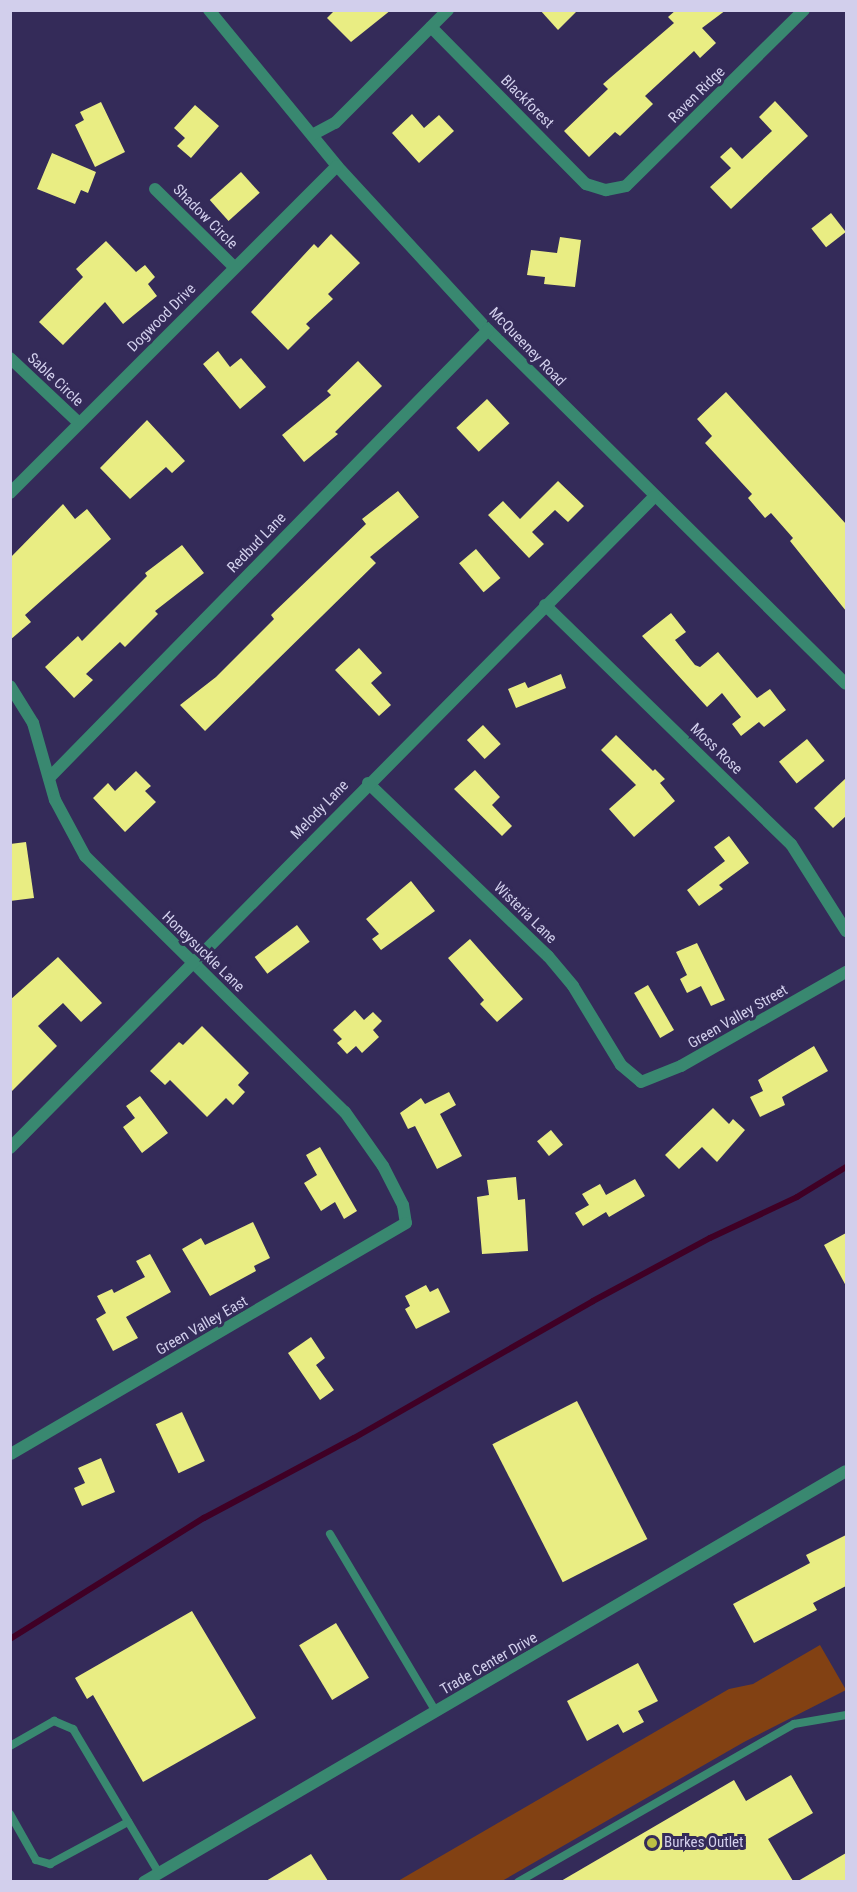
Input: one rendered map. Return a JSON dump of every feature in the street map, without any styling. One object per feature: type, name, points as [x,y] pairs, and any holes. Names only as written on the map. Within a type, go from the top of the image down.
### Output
[{"type":"street","name":"McQueeney Road","points":[[209,10],[337,166],[488,330],[654,497],[846,684]]},
{"type":"street","points":[[312,135],[335,123],[448,10]]},
{"type":"street","name":"Raven Ridge","points":[[606,190],[626,186],[804,10]]},
{"type":"street","name":"Blackforest","points":[[431,27],[586,183],[606,190]]},
{"type":"street","name":"Dogwood Drive","points":[[10,493],[233,266],[337,166]]},
{"type":"street","name":"Shadow Circle","points":[[155,189],[233,266]]},
{"type":"street","name":"Redbud Lane","points":[[49,778],[488,330]]},
{"type":"street","name":"Sable Circle","points":[[10,358],[79,423]]},
{"type":"street","name":"Melody Lane","points":[[10,1148],[368,783],[654,497]]},
{"type":"street","name":"Moss Rose","points":[[545,605],[778,829],[809,868],[846,932]]},
{"type":"street","name":"Honeysuckle Lane","points":[[10,686],[33,723],[65,825],[85,856],[350,1119],[383,1166],[406,1221]]},
{"type":"street","name":"Wisteria Lane","points":[[368,783],[548,956],[573,986],[621,1065],[641,1082]]},
{"type":"street","name":"Green Valley Street","points":[[641,1082],[681,1066],[846,972]]},
{"type":"street","name":"Green Valley East","points":[[10,1454],[393,1233],[406,1221]]},
{"type":"street","name":"Trade Center Drive","points":[[144,1881],[846,1471]]},
{"type":"lane","points":[[330,1534],[436,1712]]},
{"type":"lane","points":[[518,1881],[794,1724],[846,1715]]},
{"type":"lane","points":[[10,1746],[54,1721],[64,1723],[73,1730],[159,1873]]},
{"type":"lane","points":[[10,1814],[36,1860],[51,1864],[128,1822]]},
{"type":"shaded area","points":[[820,1645],[846,1690],[744,1742],[502,1881],[398,1881],[729,1689],[753,1684]]},
{"type":"building","points":[[335,10],[391,10],[351,42],[327,18]]},
{"type":"building","points":[[540,10],[578,10],[558,30]]},
{"type":"building","points":[[676,10],[726,10],[702,28],[716,43],[700,58],[694,51],[645,96],[653,104],[620,136],[615,132],[589,157],[564,131],[608,89],[603,84],[674,23],[668,17]]},
{"type":"building","points":[[775,101],[808,136],[731,209],[710,187],[731,168],[720,157],[731,147],[742,159],[772,131],[759,117]]},
{"type":"building","points":[[101,102],[125,152],[95,167],[75,125],[84,120],[80,112]]},
{"type":"building","points":[[195,105],[219,126],[191,158],[177,146],[185,138],[174,128]]},
{"type":"building","points":[[412,114],[424,128],[439,115],[454,131],[419,163],[392,133]]},
{"type":"building","points":[[52,153],[96,172],[88,193],[81,190],[75,204],[37,189]]},
{"type":"building","points":[[241,172],[260,193],[229,221],[210,200]]},
{"type":"building","points":[[831,213],[846,232],[826,247],[811,228]]},
{"type":"building","points":[[331,234],[360,263],[328,294],[333,299],[306,324],[310,328],[288,350],[251,312],[314,244],[318,248]]},
{"type":"building","points":[[560,237],[581,240],[575,287],[544,284],[545,277],[527,275],[531,250],[557,253]]},
{"type":"building","points":[[106,241],[136,272],[145,265],[155,277],[148,284],[157,296],[123,324],[105,302],[63,345],[39,322],[83,277],[76,269]]},
{"type":"building","points":[[218,351],[230,367],[241,358],[266,387],[240,409],[203,364]]},
{"type":"building","points":[[358,361],[382,386],[335,432],[338,434],[304,462],[282,435],[331,395],[327,391]]},
{"type":"building","points":[[726,392],[846,524],[846,611],[790,541],[793,538],[771,513],[765,518],[748,498],[752,494],[705,443],[712,436],[697,419]]},
{"type":"building","points":[[487,399],[510,423],[479,452],[456,428]]},
{"type":"building","points":[[147,420],[185,461],[172,473],[166,467],[130,499],[100,468]]},
{"type":"building","points":[[558,481],[584,506],[568,522],[555,510],[532,532],[544,544],[529,558],[488,515],[503,501],[520,519]]},
{"type":"building","points":[[398,491],[419,517],[370,557],[376,563],[205,731],[180,705],[216,677],[274,619],[271,615],[366,524],[362,519]]},
{"type":"building","points":[[63,504],[75,519],[87,509],[111,539],[25,615],[31,622],[10,640],[10,558]]},
{"type":"building","points":[[182,545],[204,573],[155,611],[158,614],[125,647],[120,642],[86,674],[93,680],[74,698],[45,667],[78,636],[82,641],[147,576],[145,573]]},
{"type":"building","points":[[476,549],[500,578],[484,592],[459,563]]},
{"type":"building","points":[[671,613],[686,632],[675,640],[695,665],[700,667],[718,652],[757,698],[770,689],[786,710],[764,727],[759,722],[741,736],[732,724],[741,717],[722,693],[707,707],[642,636]]},
{"type":"building","points":[[359,648],[382,673],[371,683],[391,705],[379,716],[335,670]]},
{"type":"building","points":[[561,674],[566,688],[516,708],[508,689],[525,682],[528,688]]},
{"type":"building","points":[[483,725],[501,744],[485,759],[467,740]]},
{"type":"building","points":[[616,735],[653,771],[655,769],[665,779],[660,783],[675,801],[634,837],[609,809],[636,785],[601,750]]},
{"type":"building","points":[[807,739],[825,761],[797,783],[779,762]]},
{"type":"building","points":[[475,770],[500,797],[492,805],[512,826],[502,836],[454,789]]},
{"type":"building","points":[[136,771],[151,786],[145,791],[156,802],[125,832],[93,798],[108,783],[115,791]]},
{"type":"building","points":[[846,778],[846,816],[833,828],[814,808]]},
{"type":"building","points":[[729,836],[749,863],[719,885],[723,889],[699,906],[687,890],[725,861],[714,847]]},
{"type":"building","points":[[26,842],[34,898],[10,901],[10,844]]},
{"type":"building","points":[[411,881],[435,911],[381,950],[372,939],[379,934],[366,919]]},
{"type":"building","points":[[297,925],[310,942],[267,974],[255,957]]},
{"type":"building","points":[[470,939],[523,999],[497,1022],[480,1004],[484,1000],[448,958]]},
{"type":"building","points":[[697,943],[725,1000],[711,1006],[701,986],[687,993],[680,979],[687,975],[676,952]]},
{"type":"building","points":[[58,957],[102,1003],[81,1022],[63,1003],[38,1026],[57,1046],[10,1093],[10,1000]]},
{"type":"building","points":[[648,985],[674,1030],[660,1038],[634,993]]},
{"type":"building","points":[[355,1010],[364,1020],[373,1012],[382,1021],[373,1030],[379,1037],[362,1053],[356,1046],[347,1054],[337,1043],[342,1039],[333,1030]]},
{"type":"building","points":[[202,1026],[249,1073],[238,1085],[245,1092],[233,1105],[226,1098],[207,1117],[170,1080],[165,1085],[150,1071],[179,1042],[183,1045]]},
{"type":"building","points":[[814,1046],[828,1071],[782,1097],[785,1105],[760,1117],[750,1097],[763,1091],[758,1080]]},
{"type":"building","points":[[449,1092],[456,1105],[440,1114],[462,1156],[437,1169],[415,1126],[408,1129],[400,1113],[421,1098],[425,1104]]},
{"type":"building","points":[[140,1096],[168,1133],[142,1153],[123,1127],[135,1118],[126,1106]]},
{"type":"building","points":[[713,1108],[729,1124],[733,1119],[745,1130],[717,1162],[702,1147],[679,1169],[665,1155]]},
{"type":"building","points":[[551,1130],[563,1145],[549,1156],[537,1141]]},
{"type":"building","points":[[320,1147],[357,1211],[344,1219],[335,1202],[321,1211],[304,1183],[317,1175],[306,1155]]},
{"type":"building","points":[[516,1177],[518,1200],[525,1199],[528,1251],[482,1254],[477,1197],[489,1195],[487,1180]]},
{"type":"building","points":[[635,1179],[645,1196],[609,1217],[606,1212],[583,1226],[575,1213],[589,1205],[582,1194],[600,1184],[606,1195]]},
{"type":"building","points":[[253,1222],[270,1258],[254,1266],[256,1271],[210,1296],[182,1249],[201,1238],[205,1245]]},
{"type":"building","points":[[846,1233],[846,1286],[824,1245]]},
{"type":"building","points":[[150,1254],[171,1292],[126,1317],[138,1338],[113,1351],[96,1319],[106,1313],[97,1296],[112,1289],[114,1293],[145,1277],[136,1261]]},
{"type":"building","points":[[426,1285],[430,1292],[438,1288],[450,1312],[416,1329],[405,1309],[410,1306],[405,1296]]},
{"type":"building","points":[[311,1337],[325,1358],[316,1365],[334,1390],[320,1400],[288,1353]]},
{"type":"building","points":[[577,1401],[647,1539],[563,1582],[492,1444]]},
{"type":"building","points":[[182,1412],[205,1461],[179,1473],[156,1424]]},
{"type":"building","points":[[101,1458],[115,1492],[82,1506],[74,1488],[85,1483],[78,1468]]},
{"type":"building","points":[[846,1535],[846,1586],[813,1603],[817,1610],[754,1643],[733,1604],[810,1563],[806,1555]]},
{"type":"building","points":[[192,1611],[256,1718],[143,1782],[93,1695],[87,1699],[75,1678]]},
{"type":"building","points":[[336,1623],[369,1678],[332,1700],[299,1645]]},
{"type":"building","points":[[638,1663],[658,1701],[638,1711],[644,1722],[623,1733],[618,1724],[587,1741],[567,1701]]},
{"type":"building","points":[[791,1775],[813,1813],[768,1839],[793,1881],[561,1881],[734,1780],[746,1801]]},
{"type":"building","points":[[846,1853],[846,1881],[798,1881]]},
{"type":"building","points":[[311,1854],[328,1881],[266,1881]]},
{"type":"waterway","points":[[10,1639],[204,1518],[354,1438],[593,1301],[710,1238],[797,1197],[846,1167]]},
{"type":"place","name":"Burkes Outlet","points":[[652,1843]]}]
